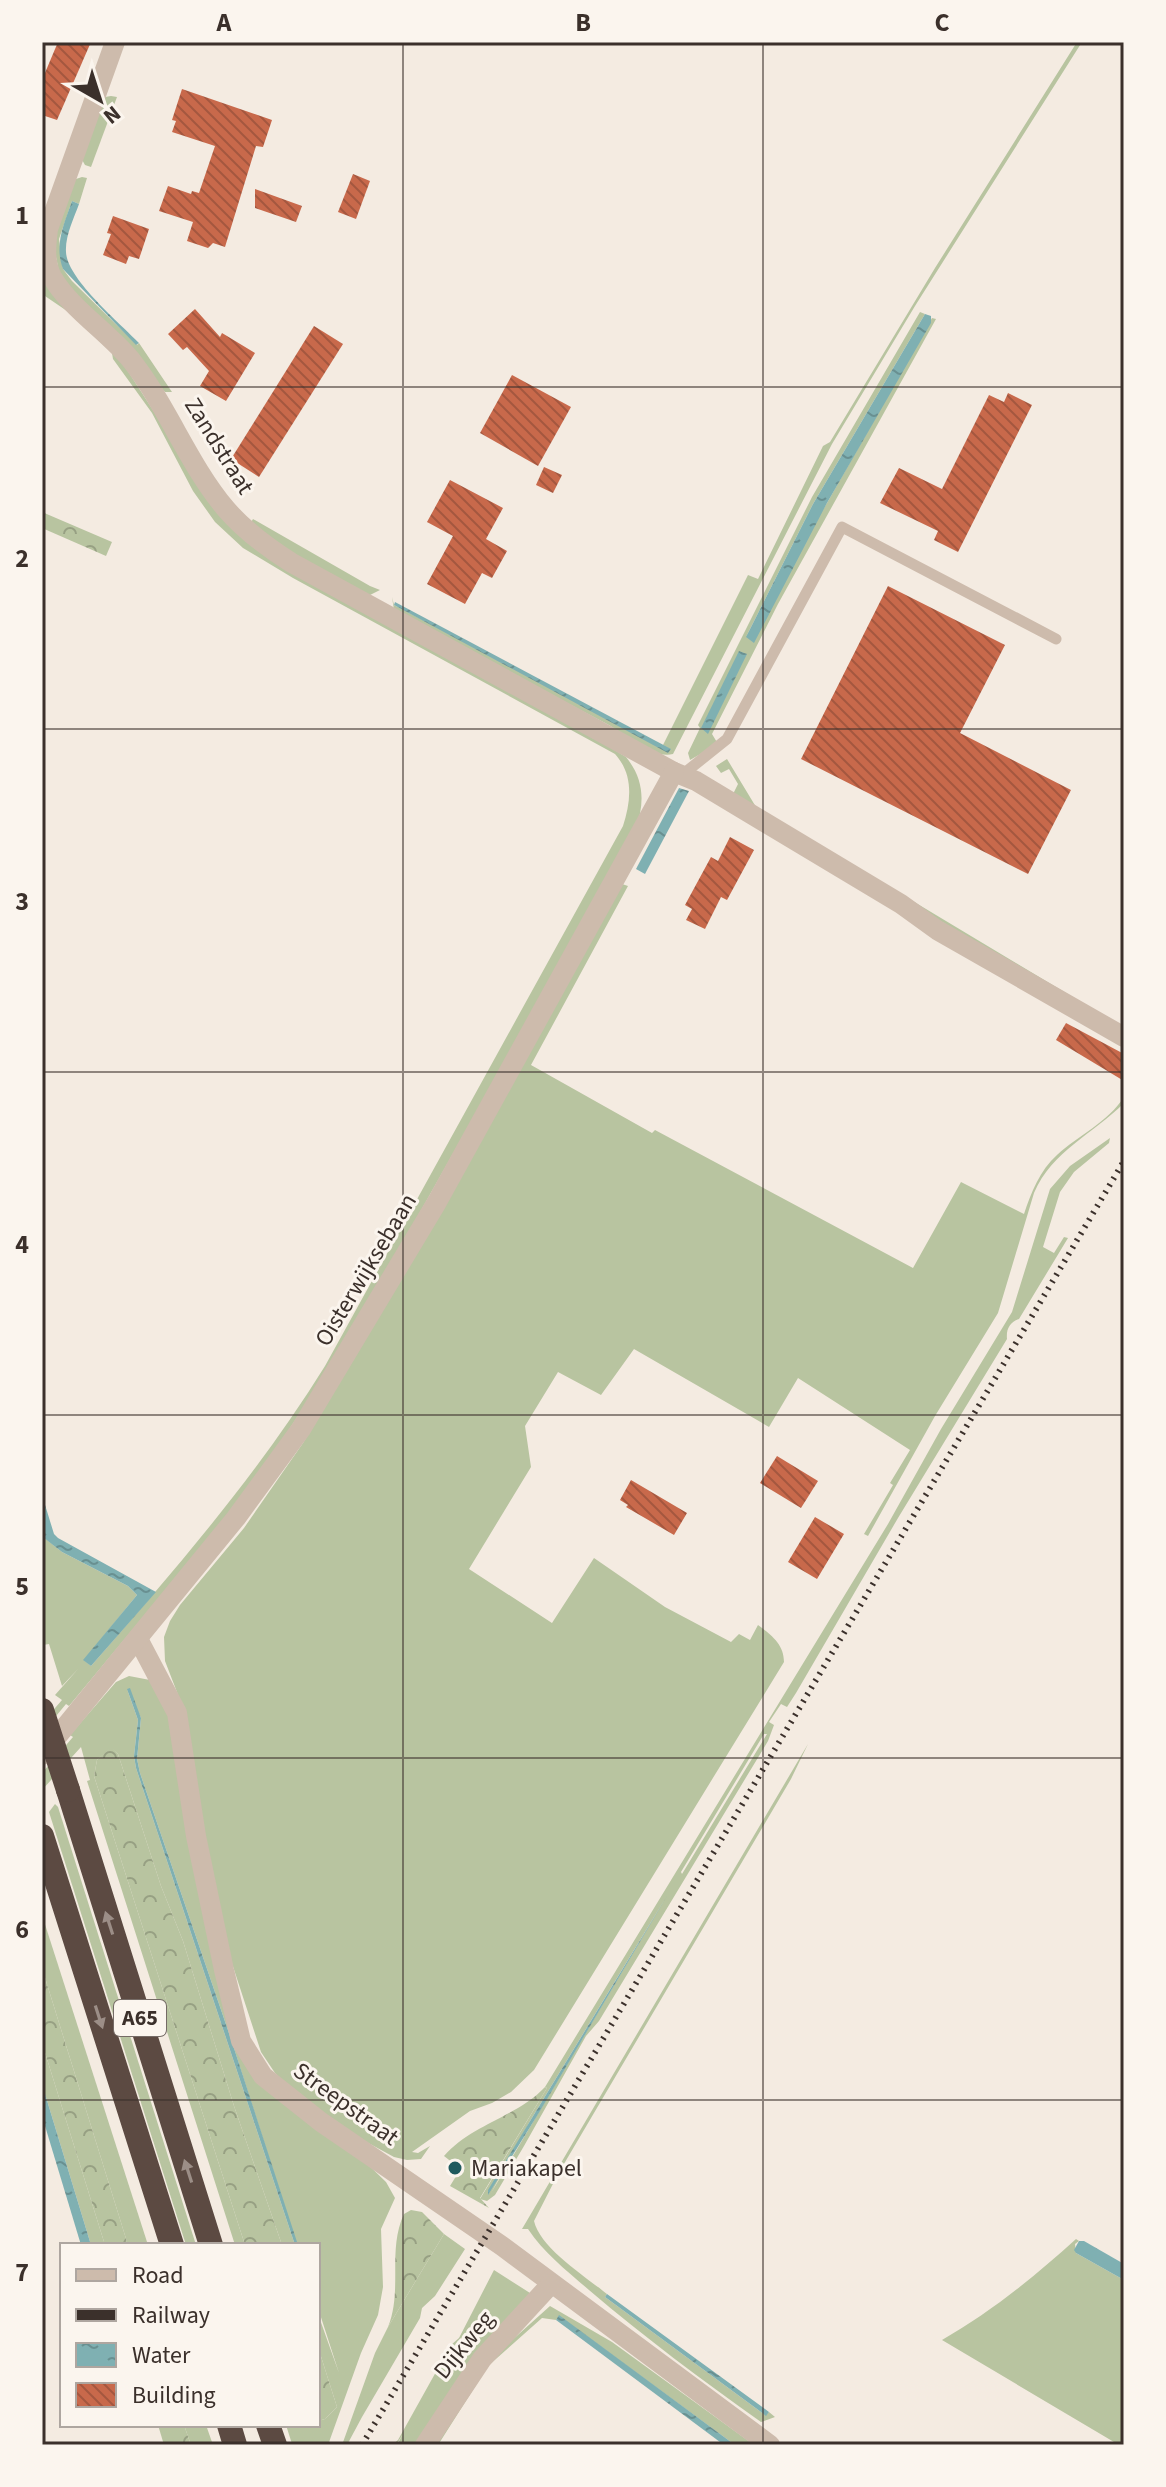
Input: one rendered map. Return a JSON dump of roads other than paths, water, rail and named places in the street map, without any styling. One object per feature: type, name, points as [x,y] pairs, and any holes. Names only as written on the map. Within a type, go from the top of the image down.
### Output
[{"type":"highway","name":"A65","points":[[42,1710],[210,2243]]},
{"type":"highway","name":"A65","points":[[42,1836],[171,2243]]},
{"type":"street","name":"Zandstraat","points":[[115,42],[48,229],[45,250],[50,274],[65,294],[114,341],[145,378],[165,407],[206,481],[243,528],[292,563],[696,781],[901,904],[937,930],[1124,1037]]},
{"type":"street","name":"Oisterwijksebaan","points":[[42,1755],[236,1518],[301,1429],[437,1202],[678,774]]},
{"type":"street","name":"Streepstraat","points":[[138,1639],[177,1713],[196,1836],[224,1970],[241,2041],[263,2076],[321,2122],[502,2246],[770,2445]]},
{"type":"street","name":"Dijkweg","points":[[425,2445],[482,2359],[551,2284]]},
{"type":"lane","points":[[678,774],[727,739],[842,527],[1056,639]]},
{"type":"water","points":[[72,201],[79,204],[67,240],[69,263],[85,287],[139,343],[136,345],[63,269],[60,243]]},
{"type":"water","points":[[925,314],[931,316],[931,323],[827,503],[754,643],[746,637],[813,504]]},
{"type":"water","points":[[395,602],[671,749],[668,753],[394,605]]},
{"type":"water","points":[[739,651],[747,654],[708,734],[701,728]]},
{"type":"water","points":[[679,788],[689,791],[645,874],[636,869]]},
{"type":"water","points":[[42,1495],[58,1538],[156,1592],[91,1666],[83,1660],[137,1595],[128,1586],[62,1552],[44,1538]]},
{"type":"water","points":[[130,1688],[141,1718],[137,1759],[140,1773],[297,2243],[294,2243],[136,1768],[134,1756],[138,1720],[127,1689]]},
{"type":"water","points":[[667,1896],[540,2111],[488,2195],[488,2190]]},
{"type":"water","points":[[42,2084],[90,2243],[80,2243],[42,2116]]},
{"type":"water","points":[[1079,2241],[1124,2264],[1124,2280],[1076,2253],[1074,2250]]},
{"type":"water","points":[[607,2294],[769,2412],[766,2416],[605,2297]]},
{"type":"water","points":[[559,2315],[735,2445],[724,2445],[556,2320]]},
{"type":"railway","points":[[362,2445],[1124,1161]]},
{"type":"place","name":"Mariakapel","points":[[455,2168]]}]
